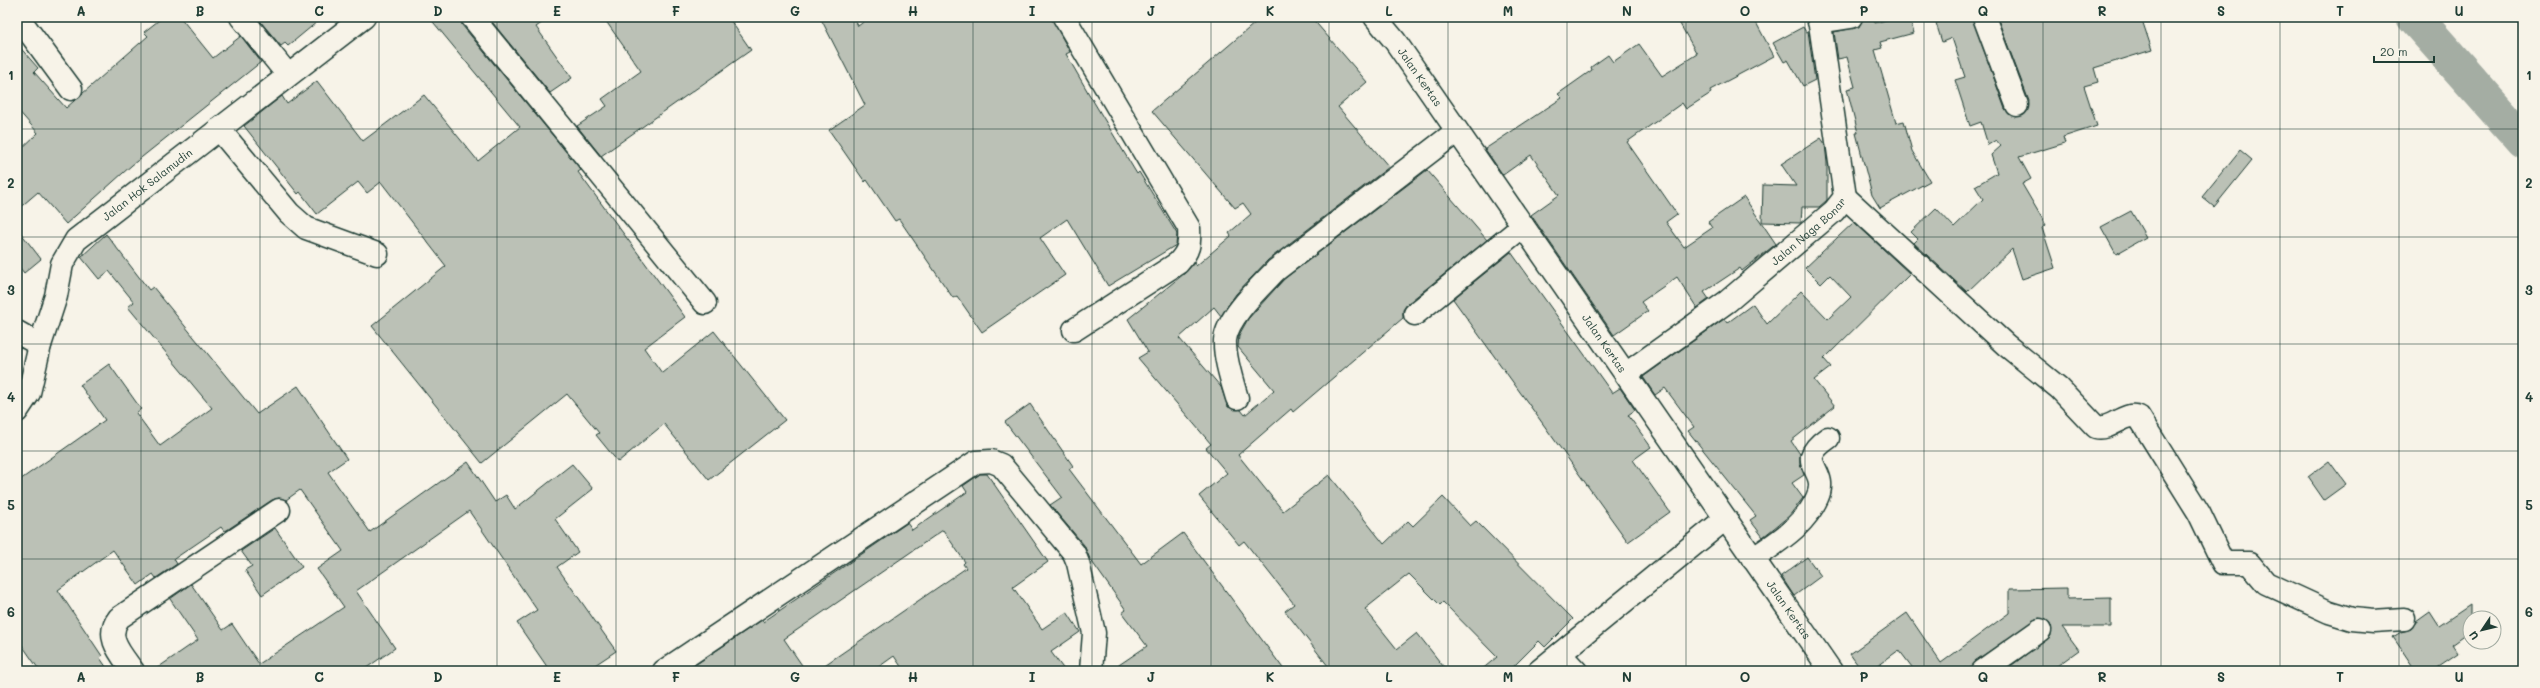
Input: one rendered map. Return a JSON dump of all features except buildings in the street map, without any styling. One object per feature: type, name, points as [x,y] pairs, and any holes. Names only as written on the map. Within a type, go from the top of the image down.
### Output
[{"type":"street","points":[[18,17],[71,89]]},
{"type":"street","points":[[241,17],[288,75]]},
{"type":"street","name":"Jalan Hok Salamudin","points":[[17,411],[29,393],[40,345],[56,296],[62,264],[76,240],[364,17]]},
{"type":"street","points":[[472,17],[705,303]]},
{"type":"street","points":[[1064,17],[1189,228],[1190,245],[1187,253],[1178,263],[1074,330]]},
{"type":"street","name":"Jalan Kertas","points":[[1376,17],[1457,131],[1831,671]]},
{"type":"street","points":[[1819,20],[1851,17]]},
{"type":"street","points":[[1984,17],[2017,105]]},
{"type":"street","name":"Jalan Naga Bonar","points":[[1626,374],[1728,301],[1834,211],[1845,197],[1819,20]]},
{"type":"street","points":[[219,129],[289,213],[306,228],[377,254]]},
{"type":"street","points":[[1237,398],[1225,340],[1228,329],[1256,290],[1276,270],[1457,131]]},
{"type":"street","points":[[1845,197],[2006,345],[2059,388],[2096,427],[2103,428],[2132,415],[2139,417],[2182,483],[2210,534],[2221,562],[2225,565],[2249,563],[2266,583],[2329,612],[2352,619],[2373,621],[2404,619]]},
{"type":"street","points":[[1415,314],[1523,226]]},
{"type":"street","points":[[17,332],[40,345]]},
{"type":"street","points":[[1753,559],[1794,530],[1806,519],[1821,485],[1811,461],[1812,452],[1815,447],[1828,438]]},
{"type":"street","points":[[664,671],[976,462],[991,461],[1001,465],[1074,553],[1094,633],[1091,671]]},
{"type":"street","points":[[133,671],[115,644],[112,634],[112,626],[119,618],[279,510]]},
{"type":"street","points":[[1539,671],[1725,519]]},
{"type":"street","points":[[1982,671],[2040,630]]},
{"type":"street","points":[[1560,654],[1576,671]]},
{"type":"waterway","points":[[2414,17],[2523,140]]}]
